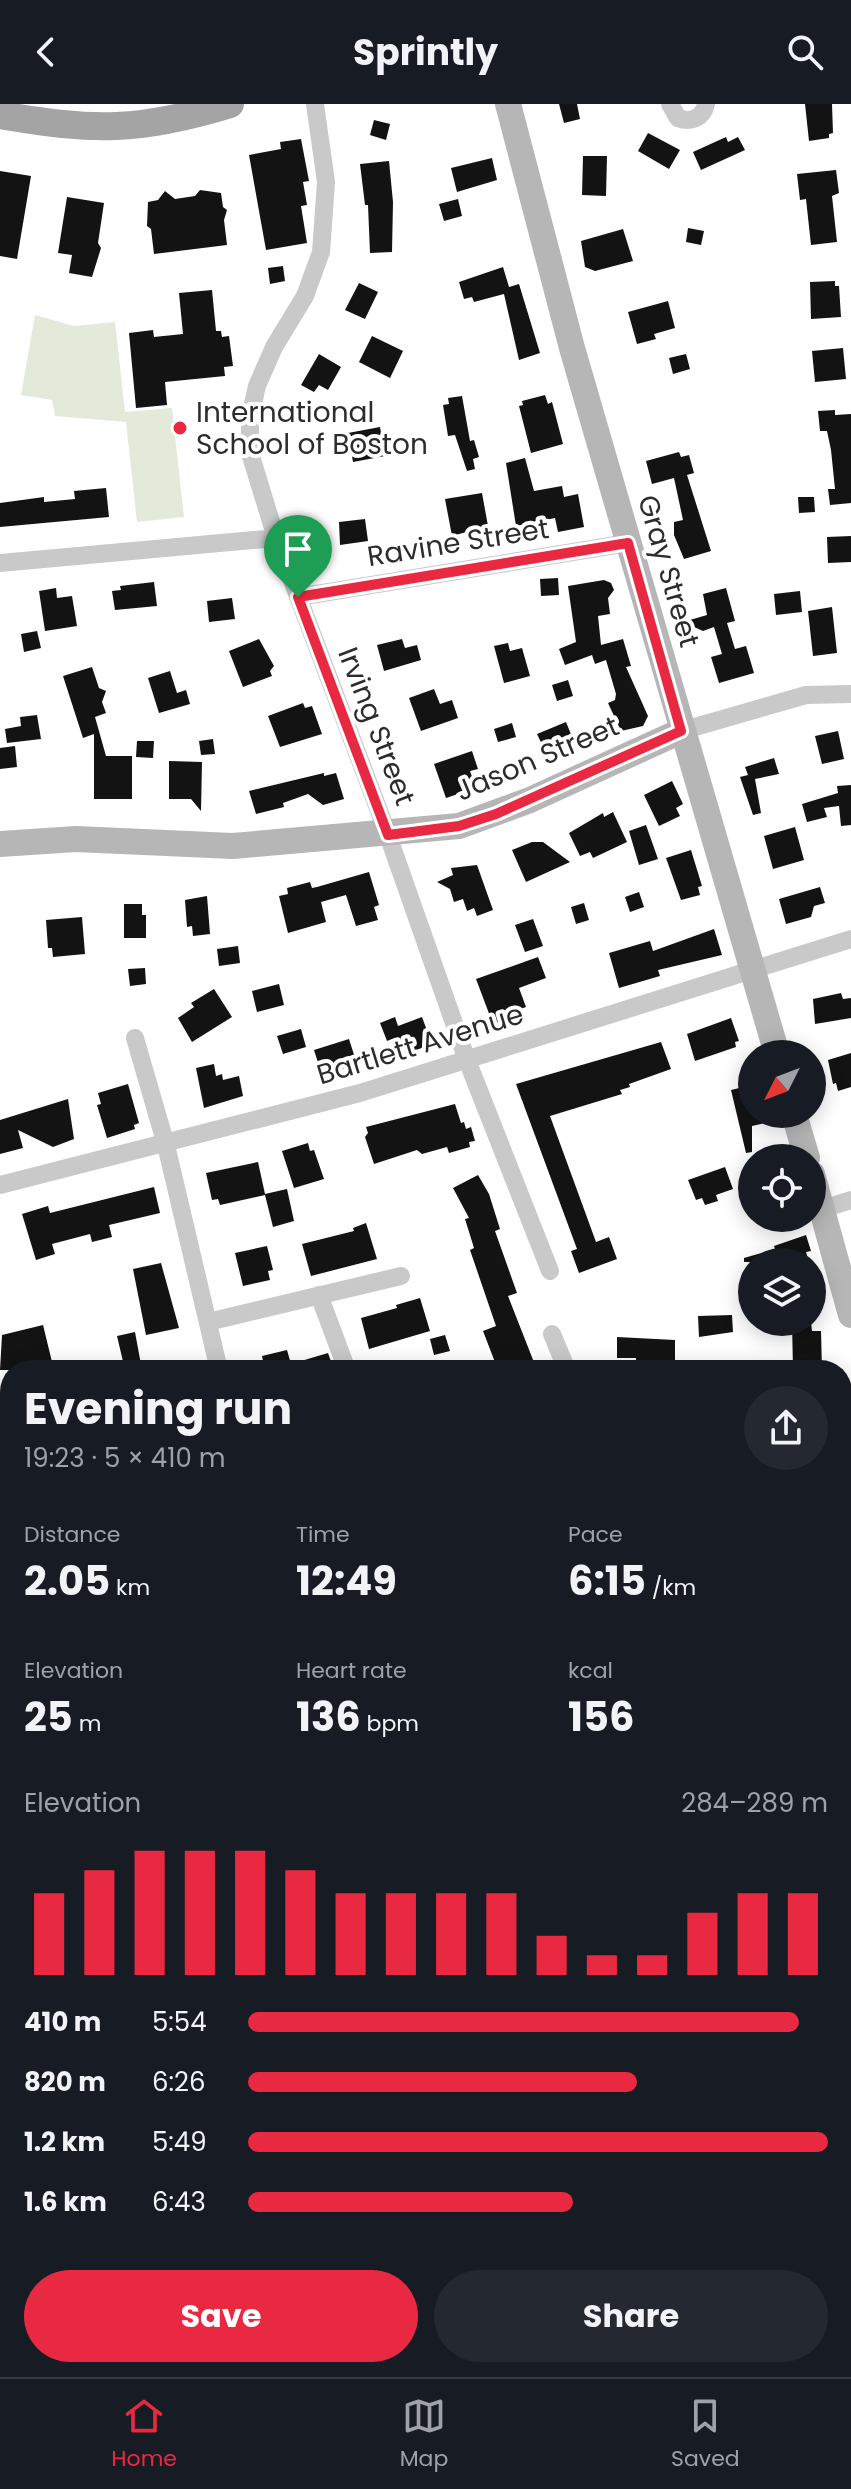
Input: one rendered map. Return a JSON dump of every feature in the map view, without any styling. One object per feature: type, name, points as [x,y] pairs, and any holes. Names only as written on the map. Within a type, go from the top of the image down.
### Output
[{"type":"main road","points":[[8,112],[83,128],[113,128],[230,104]]},
{"type":"street","name":"Irving Street","points":[[315,104],[326,182],[321,252],[305,296],[263,370],[250,417],[250,453],[276,538],[388,835],[467,1060],[550,1271]]},
{"type":"street","name":"Gray Street","points":[[508,104],[681,731],[773,1040]]},
{"type":"street","points":[[670,104],[674,113],[684,120],[701,115],[706,104]]},
{"type":"street","points":[[0,563],[276,538]]},
{"type":"street","name":"Ravine Street","points":[[298,597],[628,543]]},
{"type":"street","name":"Jason Street","points":[[0,844],[76,839],[233,846],[388,835],[459,826],[496,814],[681,731],[806,695],[851,694]]},
{"type":"street","name":"Bartlett Avenue","points":[[0,1185],[360,1093],[851,939]]},
{"type":"street","points":[[135,1038],[166,1145],[217,1360]]},
{"type":"street","points":[[826,1208],[851,1200]]},
{"type":"street","points":[[826,1224],[851,1315]]},
{"type":"street","points":[[208,1322],[401,1276]]},
{"type":"street","points":[[319,1295],[343,1360]]},
{"type":"street","points":[[552,1334],[563,1360]]},
{"type":"green space","points":[[35,315],[74,326],[115,322],[125,412],[172,408],[184,517],[137,522],[126,422],[55,416],[52,400],[21,395]]},
{"type":"building","points":[[559,104],[577,104],[580,119],[564,123]]},
{"type":"building","points":[[805,104],[832,104],[833,133],[829,134],[829,138],[809,141]]},
{"type":"building","points":[[374,120],[390,124],[386,140],[370,135]]},
{"type":"building","points":[[648,133],[680,150],[669,169],[638,151]]},
{"type":"building","points":[[726,137],[728,142],[738,137],[745,150],[701,170],[693,152]]},
{"type":"building","points":[[301,139],[309,181],[303,182],[307,205],[301,206],[307,243],[266,250],[249,155],[281,149],[280,142]]},
{"type":"building","points":[[583,156],[607,156],[606,196],[582,195]]},
{"type":"building","points":[[492,158],[497,180],[457,192],[451,168]]},
{"type":"building","points":[[389,161],[393,202],[392,252],[370,253],[368,205],[365,205],[360,164]]},
{"type":"building","points":[[836,170],[839,193],[832,196],[837,242],[811,245],[806,199],[800,200],[797,174]]},
{"type":"building","points":[[0,171],[31,176],[17,259],[0,256]]},
{"type":"building","points":[[200,190],[221,193],[223,207],[227,210],[224,220],[227,245],[154,254],[151,229],[147,226],[148,202],[158,200],[165,191],[175,199],[195,196]]},
{"type":"building","points":[[67,197],[104,203],[98,243],[101,248],[92,277],[69,273],[72,255],[58,253]]},
{"type":"building","points":[[458,199],[462,216],[444,221],[439,204]]},
{"type":"building","points":[[688,228],[704,231],[701,245],[686,242]]},
{"type":"building","points":[[623,229],[633,261],[595,271],[585,267],[581,241]]},
{"type":"building","points":[[283,266],[285,281],[270,284],[268,268]]},
{"type":"building","points":[[503,267],[509,287],[519,284],[540,353],[519,360],[504,294],[474,302],[472,297],[464,299],[459,282]]},
{"type":"building","points":[[835,281],[835,286],[839,286],[841,317],[811,319],[810,282]]},
{"type":"building","points":[[359,283],[378,292],[365,319],[345,310]]},
{"type":"building","points":[[212,290],[216,331],[221,331],[222,337],[229,336],[233,366],[224,367],[225,376],[165,382],[167,405],[136,408],[129,333],[153,330],[154,337],[183,334],[179,293]]},
{"type":"building","points":[[668,301],[675,328],[654,334],[656,339],[637,344],[628,312]]},
{"type":"building","points":[[372,336],[403,351],[390,378],[359,362]]},
{"type":"building","points":[[843,348],[846,379],[815,382],[812,351]]},
{"type":"building","points":[[319,354],[341,367],[328,390],[319,385],[314,392],[301,385]]},
{"type":"building","points":[[686,354],[690,369],[673,374],[669,358]]},
{"type":"building","points":[[545,395],[548,404],[552,402],[563,444],[531,453],[519,406],[523,405],[522,401]]},
{"type":"building","points":[[462,396],[470,441],[474,440],[479,457],[473,459],[475,469],[467,471],[455,435],[448,436],[443,405],[449,404],[448,398]]},
{"type":"building","points":[[835,410],[835,415],[851,414],[851,503],[830,505],[828,489],[835,489],[831,450],[827,431],[820,431],[818,411]]},
{"type":"building","points":[[380,427],[385,456],[353,462],[348,433]]},
{"type":"building","points":[[679,452],[681,457],[689,455],[694,473],[687,475],[711,551],[684,559],[674,535],[674,522],[683,520],[674,478],[652,484],[646,461]]},
{"type":"building","points":[[525,458],[534,491],[562,486],[564,497],[578,494],[584,527],[558,532],[555,518],[516,526],[506,463]]},
{"type":"building","points":[[106,488],[109,517],[0,527],[0,503],[44,497],[44,502],[75,499],[74,491]]},
{"type":"building","points":[[482,493],[488,526],[452,536],[445,499]]},
{"type":"building","points":[[798,497],[814,497],[815,512],[799,513]]},
{"type":"building","points":[[365,519],[368,541],[340,545],[339,522]]},
{"type":"building","points":[[851,536],[851,562],[828,563],[827,537]]},
{"type":"building","points":[[558,578],[559,595],[541,596],[540,579]]},
{"type":"building","points":[[604,580],[611,583],[614,590],[608,598],[610,614],[598,616],[601,645],[623,639],[631,666],[626,667],[648,716],[643,726],[621,731],[608,703],[615,700],[616,694],[606,660],[595,664],[592,655],[565,665],[559,649],[576,642],[568,586]]},
{"type":"building","points":[[154,582],[157,606],[115,610],[112,591],[121,590],[120,586]]},
{"type":"building","points":[[56,588],[57,598],[72,596],[77,626],[45,631],[39,591]]},
{"type":"building","points":[[726,588],[735,621],[727,623],[735,649],[746,646],[754,673],[719,683],[711,657],[722,654],[714,627],[703,631],[683,622],[707,615],[703,594]]},
{"type":"building","points":[[800,591],[802,612],[776,615],[774,594]]},
{"type":"building","points":[[232,598],[235,619],[209,622],[207,601]]},
{"type":"building","points":[[832,607],[837,653],[813,656],[808,611]]},
{"type":"building","points":[[37,631],[41,648],[24,652],[21,634]]},
{"type":"building","points":[[259,639],[274,666],[270,671],[272,676],[243,687],[229,651]]},
{"type":"building","points":[[402,639],[405,648],[417,645],[421,660],[384,671],[377,645]]},
{"type":"building","points":[[508,643],[510,651],[522,648],[530,676],[504,683],[494,646]]},
{"type":"building","points":[[92,667],[99,688],[106,691],[102,702],[106,713],[95,717],[106,756],[132,756],[132,799],[94,799],[94,734],[83,738],[63,676]]},
{"type":"building","points":[[170,671],[177,693],[186,690],[190,704],[159,713],[148,678]]},
{"type":"building","points":[[568,680],[573,696],[557,701],[552,685]]},
{"type":"building","points":[[434,689],[440,704],[452,700],[458,718],[421,731],[409,698]]},
{"type":"building","points":[[303,703],[305,708],[312,706],[322,734],[280,747],[268,716]]},
{"type":"building","points":[[37,715],[41,739],[7,743],[5,729],[21,726],[20,717]]},
{"type":"building","points":[[566,722],[575,744],[546,753],[537,734]]},
{"type":"building","points":[[512,723],[516,737],[498,742],[494,729]]},
{"type":"building","points":[[838,731],[844,759],[822,764],[815,736]]},
{"type":"building","points":[[213,739],[215,754],[201,755],[199,741]]},
{"type":"building","points":[[137,741],[154,741],[153,758],[136,757]]},
{"type":"building","points":[[15,746],[17,767],[0,769],[0,748]]},
{"type":"building","points":[[472,751],[478,769],[470,771],[476,788],[446,798],[434,764]]},
{"type":"building","points":[[774,758],[779,774],[755,779],[761,813],[753,815],[740,777],[748,775],[745,767]]},
{"type":"building","points":[[169,761],[202,762],[201,811],[191,799],[169,799]]},
{"type":"building","points":[[324,773],[324,776],[336,773],[344,799],[323,805],[308,794],[283,803],[284,807],[256,814],[249,791]]},
{"type":"building","points":[[672,781],[683,804],[676,808],[680,816],[659,826],[644,795]]},
{"type":"building","points":[[851,785],[851,825],[841,826],[839,806],[824,808],[827,817],[807,822],[802,804],[838,793],[837,786]]},
{"type":"building","points":[[613,812],[627,842],[593,858],[590,852],[580,856],[569,833],[603,813],[604,817]]},
{"type":"building","points":[[646,825],[658,859],[639,865],[629,831]]},
{"type":"building","points":[[795,827],[804,860],[773,869],[764,836]]},
{"type":"building","points":[[532,842],[543,842],[570,862],[526,882],[512,850]]},
{"type":"building","points":[[691,850],[702,886],[698,887],[700,895],[681,900],[666,858]]},
{"type":"building","points":[[477,865],[493,910],[477,916],[474,908],[467,911],[463,899],[454,902],[450,889],[437,882],[453,875],[451,868]]},
{"type":"building","points":[[369,872],[379,905],[374,907],[378,920],[356,926],[346,895],[321,902],[326,922],[288,933],[279,896],[288,894],[287,888],[310,882],[312,888]]},
{"type":"building","points":[[820,887],[825,903],[814,906],[811,917],[786,924],[779,899]]},
{"type":"building","points":[[639,892],[644,907],[630,912],[625,897]]},
{"type":"building","points":[[207,896],[210,934],[193,936],[192,926],[187,927],[185,900]]},
{"type":"building","points":[[584,903],[589,920],[576,924],[571,907]]},
{"type":"building","points":[[124,904],[142,904],[142,915],[146,915],[146,938],[124,938]]},
{"type":"building","points":[[82,917],[85,954],[53,957],[52,948],[48,948],[46,920]]},
{"type":"building","points":[[533,919],[543,946],[525,952],[515,925]]},
{"type":"building","points":[[714,929],[722,955],[658,970],[660,976],[619,988],[609,953],[650,941],[653,951]]},
{"type":"building","points":[[238,946],[240,963],[219,966],[217,949]]},
{"type":"building","points":[[538,957],[546,978],[519,988],[526,1007],[515,1011],[516,1016],[493,1024],[476,979]]},
{"type":"building","points":[[145,968],[146,984],[130,986],[128,969]]},
{"type":"building","points":[[279,984],[284,1005],[257,1012],[252,991]]},
{"type":"building","points":[[214,989],[232,1017],[192,1042],[178,1018],[194,1007],[191,1003]]},
{"type":"building","points":[[841,993],[843,999],[851,998],[851,1018],[815,1024],[813,999]]},
{"type":"building","points":[[395,1017],[398,1026],[422,1017],[432,1044],[398,1057],[392,1039],[387,1041],[380,1023]]},
{"type":"building","points":[[731,1018],[739,1040],[735,1042],[736,1047],[695,1061],[687,1034]]},
{"type":"building","points":[[301,1029],[306,1047],[283,1054],[277,1036]]},
{"type":"building","points":[[349,1039],[357,1064],[322,1075],[314,1050]]},
{"type":"building","points":[[661,1042],[671,1069],[629,1084],[630,1087],[620,1090],[622,1094],[550,1116],[596,1242],[609,1237],[617,1259],[579,1273],[571,1251],[577,1249],[516,1084]]},
{"type":"building","points":[[851,1053],[851,1087],[838,1091],[836,1083],[833,1084],[828,1060]]},
{"type":"building","points":[[214,1064],[216,1076],[222,1074],[223,1080],[239,1076],[243,1096],[204,1108],[196,1068]]},
{"type":"building","points":[[128,1084],[139,1123],[134,1125],[135,1129],[107,1138],[97,1105],[101,1104],[98,1093]]},
{"type":"building","points":[[738,1088],[738,1119],[731,1090]]},
{"type":"building","points":[[68,1099],[74,1139],[53,1147],[18,1130],[23,1148],[0,1154],[0,1120]]},
{"type":"building","points":[[455,1104],[461,1123],[464,1122],[466,1129],[471,1127],[475,1141],[469,1142],[470,1147],[449,1153],[447,1147],[422,1154],[417,1150],[374,1164],[365,1137],[368,1133],[366,1127]]},
{"type":"building","points":[[740,1128],[752,1128],[752,1144],[744,1144]]},
{"type":"building","points":[[308,1143],[310,1151],[314,1150],[324,1179],[294,1188],[282,1151]]},
{"type":"building","points":[[258,1162],[265,1194],[287,1189],[294,1221],[273,1227],[265,1195],[220,1205],[218,1199],[212,1200],[206,1173]]},
{"type":"building","points":[[725,1167],[733,1189],[716,1195],[718,1201],[705,1205],[702,1198],[696,1200],[688,1180]]},
{"type":"building","points":[[478,1175],[489,1194],[500,1229],[495,1231],[517,1293],[508,1296],[533,1360],[494,1360],[483,1331],[496,1326],[470,1250],[474,1248],[465,1219],[469,1218],[453,1188]]},
{"type":"building","points":[[154,1187],[160,1213],[109,1225],[112,1237],[92,1242],[90,1234],[52,1244],[55,1254],[36,1260],[22,1214],[48,1206],[50,1213]]},
{"type":"building","points":[[366,1223],[377,1259],[311,1276],[302,1244],[354,1231],[353,1228]]},
{"type":"building","points":[[806,1235],[810,1248],[775,1248]]},
{"type":"building","points":[[267,1246],[273,1270],[268,1271],[270,1280],[243,1286],[235,1253]]},
{"type":"building","points":[[161,1263],[179,1328],[146,1335],[133,1269]]},
{"type":"building","points":[[420,1298],[430,1331],[369,1349],[361,1318]]},
{"type":"building","points":[[732,1315],[733,1332],[699,1337],[698,1316]]},
{"type":"building","points":[[43,1325],[52,1360],[1,1360],[2,1335]]},
{"type":"building","points":[[135,1332],[140,1360],[123,1360],[117,1336]]},
{"type":"building","points":[[445,1335],[450,1351],[434,1355],[430,1339]]},
{"type":"building","points":[[792,1336],[821,1336],[822,1360],[793,1360]]},
{"type":"building","points":[[617,1337],[675,1340],[675,1360],[617,1358]]},
{"type":"building","points":[[287,1350],[290,1360],[263,1360],[262,1356]]},
{"type":"building","points":[[328,1353],[330,1360],[304,1360]]},
{"type":"place","name":"International School of Boston","points":[[180,428]]},
{"type":"route","points":[[628,543],[681,731],[496,814],[459,826],[388,835],[298,597],[628,543]]}]
